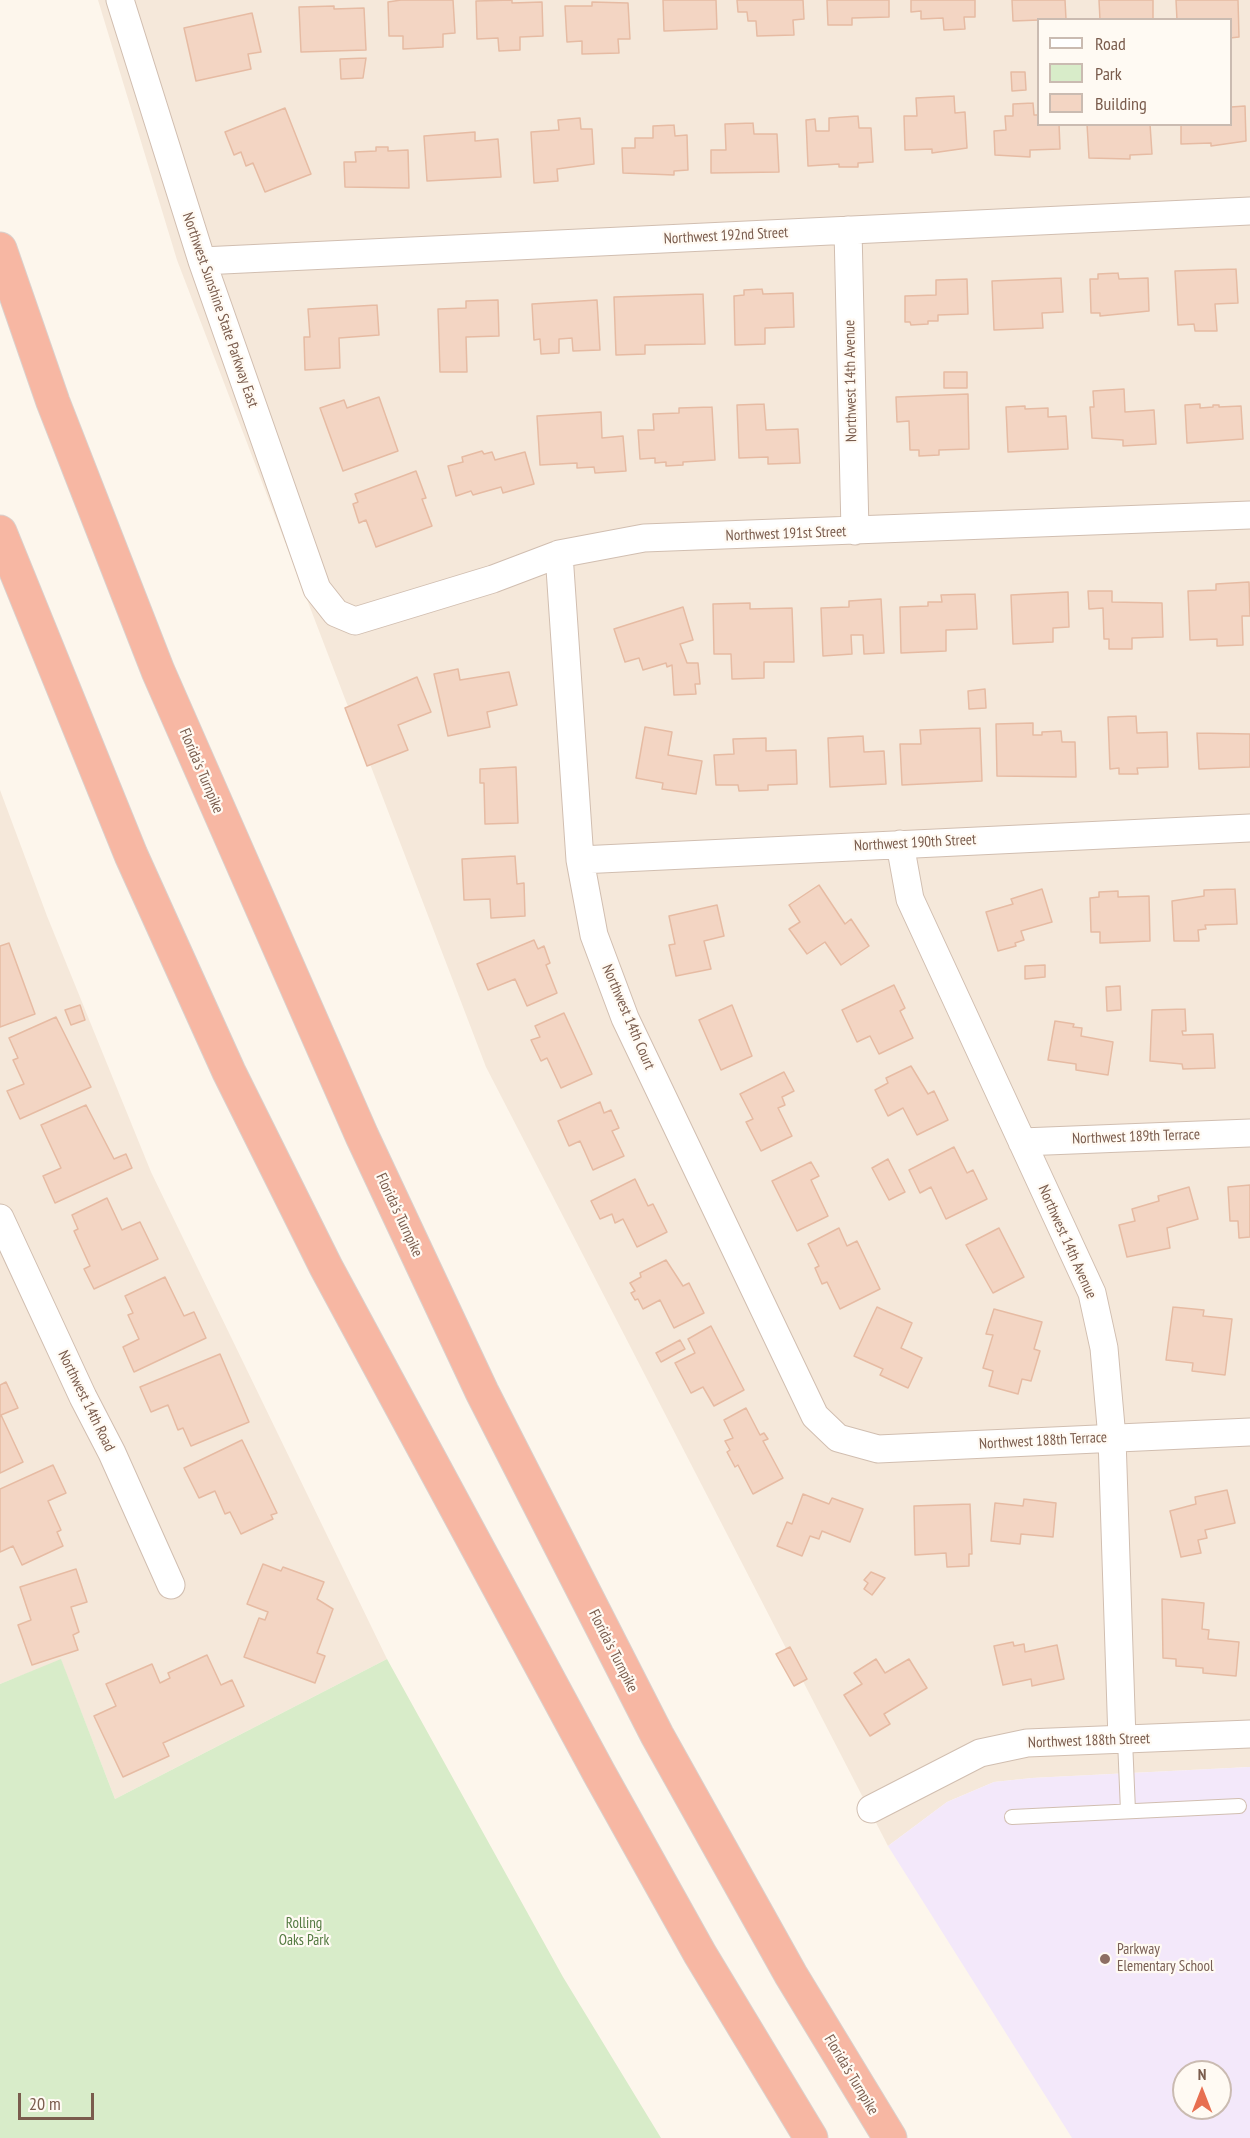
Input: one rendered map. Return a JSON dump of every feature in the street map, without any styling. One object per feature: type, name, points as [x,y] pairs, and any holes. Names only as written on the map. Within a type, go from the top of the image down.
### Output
[{"type":"highway","name":"Florida's Turnpike","points":[[0,249],[53,402],[158,671],[358,1125],[482,1392],[657,1735],[791,1975],[890,2138]]},
{"type":"highway","points":[[0,532],[131,855],[230,1072],[326,1267],[700,1954],[811,2138]]},
{"type":"street","name":"Northwest Sunshine State Parkway East","points":[[120,0],[202,261],[317,589],[336,613]]},
{"type":"street","name":"Northwest 192nd Street","points":[[202,261],[1250,211]]},
{"type":"street","name":"Northwest 14th Avenue","points":[[848,230],[855,531]]},
{"type":"street","name":"Northwest 191st Street","points":[[336,613],[355,621],[493,579],[559,554],[644,538],[1250,514]]},
{"type":"street","name":"Northwest 14th Court","points":[[559,554],[580,860],[594,935],[625,1018],[815,1416],[838,1438]]},
{"type":"street","name":"Northwest 190th Street","points":[[580,860],[1250,828]]},
{"type":"street","name":"Northwest 14th Avenue","points":[[900,844],[910,899],[1092,1293],[1104,1348],[1112,1438],[1124,1740]]},
{"type":"street","name":"Northwest 189th Terrace","points":[[1022,1142],[1250,1133]]},
{"type":"street","name":"Northwest 14th Road","points":[[0,1218],[83,1397],[112,1453],[171,1585]]},
{"type":"street","name":"Northwest 188th Terrace","points":[[838,1438],[878,1449],[1250,1432]]},
{"type":"street","name":"Northwest 188th Street","points":[[871,1809],[980,1753],[1027,1743],[1250,1734]]},
{"type":"lane","points":[[1124,1740],[1128,1811]]},
{"type":"lane","points":[[1012,1817],[1239,1806]]},
{"type":"shaded area","points":[[98,0],[1250,0],[1250,1767],[994,1782],[947,1802],[888,1846],[486,1067],[177,260]]},
{"type":"shaded area","points":[[0,790],[47,916],[151,1172],[387,1659],[115,1799],[61,1660],[0,1684]]},
{"type":"shaded area","name":"Parkway Elementary School","points":[[1250,1767],[1250,2138],[1072,2138],[888,1846],[947,1802],[994,1782]]},
{"type":"green space","name":"Rolling Oaks Park","points":[[61,1659],[115,1799],[387,1659],[563,1977],[661,2138],[0,2138],[0,1684]]},
{"type":"building","points":[[453,0],[455,33],[443,34],[443,47],[403,49],[403,36],[389,36],[388,2]]},
{"type":"building","points":[[512,0],[512,3],[542,2],[543,36],[520,37],[520,50],[499,51],[498,38],[477,39],[476,1]]},
{"type":"building","points":[[663,0],[716,0],[717,29],[664,31]]},
{"type":"building","points":[[737,0],[803,0],[804,19],[793,20],[794,35],[757,36],[756,21],[748,21],[747,12],[738,12]]},
{"type":"building","points":[[827,0],[889,0],[889,17],[852,18],[852,25],[828,25]]},
{"type":"building","points":[[911,0],[975,0],[975,17],[964,17],[965,29],[944,30],[943,18],[921,19],[921,11],[911,12]]},
{"type":"building","points":[[1012,0],[1065,0],[1066,18],[1013,21]]},
{"type":"building","points":[[1099,0],[1153,0],[1153,18],[1100,18]]},
{"type":"building","points":[[1176,0],[1238,0],[1239,37],[1232,38],[1232,18],[1177,18]]},
{"type":"building","points":[[592,2],[628,3],[630,39],[618,39],[619,53],[582,54],[582,41],[567,42],[565,6],[592,6]]},
{"type":"building","points":[[334,6],[334,9],[364,8],[366,50],[301,52],[299,7]]},
{"type":"building","points":[[252,13],[261,52],[248,54],[251,69],[196,81],[184,28]]},
{"type":"building","points":[[366,58],[363,78],[341,79],[340,59]]},
{"type":"building","points":[[1011,72],[1025,72],[1026,90],[1012,91]]},
{"type":"building","points":[[954,96],[955,113],[965,112],[967,148],[932,153],[932,149],[905,150],[904,116],[917,116],[916,98]]},
{"type":"building","points":[[1033,103],[1034,115],[1037,115],[1037,126],[1059,126],[1060,149],[1030,150],[1030,157],[995,155],[994,131],[1006,130],[1005,116],[1013,116],[1013,104]]},
{"type":"building","points":[[1245,106],[1246,141],[1211,146],[1211,143],[1181,144],[1181,126],[1232,126],[1232,107]]},
{"type":"building","points":[[285,108],[311,174],[265,192],[253,163],[246,166],[241,152],[234,155],[225,132]]},
{"type":"building","points":[[858,116],[859,128],[871,128],[873,162],[858,163],[858,167],[839,167],[839,164],[808,166],[806,120],[815,119],[816,131],[829,131],[829,118]]},
{"type":"building","points":[[580,118],[581,129],[592,129],[594,164],[557,169],[558,181],[534,183],[531,132],[559,130],[558,120]]},
{"type":"building","points":[[753,123],[754,134],[777,134],[779,172],[711,173],[711,150],[726,150],[725,124]]},
{"type":"building","points":[[674,125],[675,136],[687,135],[688,170],[674,171],[674,175],[623,173],[622,148],[635,148],[635,138],[653,138],[653,126]]},
{"type":"building","points":[[1087,126],[1150,126],[1152,154],[1130,155],[1130,159],[1089,158]]},
{"type":"building","points":[[475,132],[475,141],[498,139],[501,177],[427,181],[424,136]]},
{"type":"building","points":[[376,147],[388,147],[388,151],[408,150],[409,188],[345,187],[344,162],[356,162],[355,152],[376,151]]},
{"type":"building","points":[[1236,269],[1238,303],[1215,304],[1217,331],[1195,331],[1194,324],[1178,325],[1175,271]]},
{"type":"building","points":[[1118,273],[1119,279],[1148,278],[1149,311],[1100,316],[1100,313],[1091,313],[1090,279],[1098,279],[1098,274]]},
{"type":"building","points":[[1061,278],[1063,312],[1042,313],[1043,328],[994,330],[992,281]]},
{"type":"building","points":[[967,279],[968,314],[938,315],[938,321],[928,321],[928,324],[911,325],[910,322],[905,322],[905,296],[936,295],[936,280]]},
{"type":"building","points":[[762,289],[763,294],[793,293],[794,327],[765,328],[765,344],[735,345],[734,296],[744,295],[744,290]]},
{"type":"building","points":[[703,294],[705,344],[645,345],[645,354],[616,355],[614,297]]},
{"type":"building","points":[[498,300],[499,336],[466,337],[467,372],[440,372],[438,309],[466,308],[466,301]]},
{"type":"building","points":[[597,300],[600,350],[573,351],[572,338],[559,339],[559,353],[541,354],[540,339],[534,340],[532,304]]},
{"type":"building","points":[[377,305],[379,335],[339,338],[340,368],[305,370],[304,337],[310,337],[308,309]]},
{"type":"building","points":[[944,372],[967,372],[967,388],[944,388]]},
{"type":"building","points":[[1124,389],[1125,412],[1154,410],[1156,444],[1123,446],[1123,440],[1092,438],[1090,407],[1094,407],[1093,391]]},
{"type":"building","points":[[968,394],[969,449],[939,450],[939,455],[919,456],[919,450],[910,450],[909,421],[897,422],[896,397]]},
{"type":"building","points":[[379,397],[398,451],[343,471],[320,408],[344,400],[347,408]]},
{"type":"building","points":[[764,404],[766,430],[798,429],[800,463],[768,464],[768,457],[739,458],[737,405]]},
{"type":"building","points":[[1200,404],[1200,408],[1213,407],[1213,405],[1241,406],[1243,439],[1187,443],[1185,405]]},
{"type":"building","points":[[1025,406],[1025,409],[1048,408],[1048,417],[1066,416],[1068,449],[1008,452],[1006,407]]},
{"type":"building","points":[[712,407],[715,460],[683,462],[683,465],[666,466],[666,462],[655,463],[655,458],[640,459],[638,430],[654,430],[653,414],[679,413],[679,408]]},
{"type":"building","points":[[601,412],[602,438],[623,436],[626,471],[595,473],[594,467],[577,468],[577,463],[540,465],[537,416]]},
{"type":"building","points":[[482,451],[484,454],[492,452],[495,460],[525,452],[534,484],[503,493],[501,487],[473,495],[471,491],[456,496],[448,466],[463,462],[462,457]]},
{"type":"building","points":[[416,471],[426,498],[422,499],[432,526],[376,547],[366,520],[359,523],[353,504],[358,502],[355,494]]},
{"type":"building","points":[[1249,582],[1250,616],[1242,616],[1243,645],[1217,646],[1217,639],[1190,640],[1188,591],[1216,590],[1216,584]]},
{"type":"building","points":[[1088,591],[1112,591],[1112,602],[1162,603],[1163,637],[1132,638],[1132,649],[1109,649],[1109,639],[1104,639],[1103,608],[1089,609]]},
{"type":"building","points":[[1068,592],[1069,627],[1053,628],[1053,642],[1013,644],[1011,595]]},
{"type":"building","points":[[975,594],[977,629],[946,630],[946,651],[901,653],[900,607],[928,606],[928,602],[942,602],[941,595]]},
{"type":"building","points":[[881,599],[884,653],[864,654],[863,635],[851,635],[852,654],[823,656],[821,608],[849,607],[849,601]]},
{"type":"building","points":[[750,603],[750,609],[792,608],[794,662],[764,662],[764,678],[732,679],[731,654],[714,654],[713,604]]},
{"type":"building","points":[[683,607],[693,640],[680,644],[687,663],[698,663],[700,684],[695,684],[696,694],[674,695],[672,665],[667,667],[666,663],[643,670],[639,658],[625,662],[614,629]]},
{"type":"building","points":[[458,669],[460,680],[509,672],[517,705],[487,712],[490,727],[448,736],[434,674]]},
{"type":"building","points":[[417,677],[431,712],[398,725],[408,750],[367,766],[345,708]]},
{"type":"building","points":[[985,689],[986,708],[969,709],[968,691]]},
{"type":"building","points":[[1136,716],[1137,733],[1167,732],[1168,767],[1137,768],[1138,774],[1119,774],[1119,768],[1110,769],[1108,717]]},
{"type":"building","points":[[1033,723],[1033,735],[1061,731],[1062,742],[1075,742],[1076,777],[997,776],[996,724]]},
{"type":"building","points":[[645,727],[672,732],[668,755],[702,761],[696,794],[662,789],[663,783],[636,778]]},
{"type":"building","points":[[980,728],[982,781],[902,785],[900,744],[921,744],[920,730]]},
{"type":"building","points":[[1197,733],[1250,734],[1250,767],[1199,769]]},
{"type":"building","points":[[863,736],[864,752],[884,751],[886,784],[830,787],[828,738]]},
{"type":"building","points":[[766,738],[766,751],[796,750],[797,784],[768,785],[768,790],[739,791],[738,785],[716,785],[714,755],[734,754],[733,739]]},
{"type":"building","points":[[516,767],[518,823],[485,824],[484,783],[480,783],[480,769]]},
{"type":"building","points":[[515,856],[517,884],[524,883],[525,916],[491,918],[490,899],[464,900],[462,859]]},
{"type":"building","points":[[819,885],[845,924],[851,919],[869,946],[841,965],[825,942],[807,954],[789,929],[800,922],[789,905]]},
{"type":"building","points":[[1042,889],[1052,922],[1021,931],[1024,940],[1015,943],[1016,946],[998,951],[986,912],[1013,904],[1011,899]]},
{"type":"building","points":[[1235,889],[1237,924],[1205,925],[1206,929],[1198,930],[1199,941],[1174,941],[1172,901],[1204,896],[1204,890]]},
{"type":"building","points":[[1118,891],[1118,897],[1149,896],[1150,941],[1100,943],[1100,932],[1091,932],[1090,898],[1099,897],[1099,892]]},
{"type":"building","points":[[717,905],[724,936],[704,941],[711,969],[676,976],[669,945],[675,944],[669,916]]},
{"type":"building","points":[[534,940],[538,949],[544,946],[550,963],[546,965],[557,993],[527,1006],[515,979],[488,990],[477,964]]},
{"type":"building","points":[[9,943],[35,1014],[0,1027],[0,946]]},
{"type":"building","points":[[1045,965],[1045,977],[1025,979],[1025,966]]},
{"type":"building","points":[[894,985],[905,1008],[900,1011],[913,1038],[879,1054],[870,1036],[857,1042],[842,1010]]},
{"type":"building","points":[[1120,986],[1121,1010],[1107,1011],[1106,987]]},
{"type":"building","points":[[80,1005],[85,1020],[71,1025],[65,1010]]},
{"type":"building","points":[[732,1005],[752,1056],[721,1070],[699,1020]]},
{"type":"building","points":[[1185,1009],[1186,1031],[1182,1031],[1183,1035],[1213,1034],[1215,1068],[1183,1069],[1182,1064],[1150,1061],[1152,1010]]},
{"type":"building","points":[[564,1013],[592,1074],[561,1088],[547,1058],[541,1061],[531,1040],[540,1037],[535,1026]]},
{"type":"building","points":[[56,1017],[91,1087],[20,1119],[7,1091],[24,1084],[13,1060],[18,1058],[9,1038]]},
{"type":"building","points":[[1055,1021],[1074,1024],[1073,1027],[1082,1028],[1081,1036],[1113,1042],[1108,1075],[1076,1070],[1076,1064],[1048,1060]]},
{"type":"building","points":[[911,1066],[928,1094],[934,1091],[948,1120],[917,1135],[903,1108],[888,1116],[875,1090],[888,1083],[886,1078]]},
{"type":"building","points":[[784,1072],[794,1091],[782,1097],[785,1105],[778,1108],[792,1136],[761,1151],[746,1122],[753,1119],[740,1094]]},
{"type":"building","points":[[600,1102],[604,1113],[611,1110],[619,1128],[612,1131],[624,1156],[593,1170],[580,1141],[569,1146],[558,1121]]},
{"type":"building","points":[[86,1105],[114,1159],[126,1154],[132,1168],[55,1203],[43,1176],[61,1168],[41,1125]]},
{"type":"building","points":[[954,1147],[967,1173],[973,1170],[987,1199],[946,1219],[931,1187],[920,1193],[909,1170]]},
{"type":"building","points":[[888,1159],[905,1192],[889,1200],[872,1168]]},
{"type":"building","points":[[811,1162],[819,1176],[811,1180],[828,1216],[797,1231],[772,1181]]},
{"type":"building","points":[[635,1179],[648,1206],[653,1204],[667,1232],[637,1247],[623,1219],[615,1223],[612,1214],[600,1219],[591,1201]]},
{"type":"building","points":[[1250,1185],[1250,1237],[1239,1238],[1238,1221],[1230,1221],[1228,1187]]},
{"type":"building","points":[[1189,1187],[1198,1219],[1167,1228],[1170,1248],[1127,1257],[1119,1225],[1135,1221],[1132,1209],[1159,1201],[1158,1196]]},
{"type":"building","points":[[107,1198],[122,1230],[140,1222],[158,1259],[94,1289],[84,1269],[90,1266],[74,1231],[78,1229],[72,1215]]},
{"type":"building","points":[[839,1228],[847,1246],[857,1241],[880,1289],[840,1309],[827,1282],[822,1284],[815,1268],[819,1266],[808,1244]]},
{"type":"building","points":[[999,1228],[1024,1277],[993,1293],[966,1245]]},
{"type":"building","points":[[666,1260],[683,1286],[689,1283],[704,1313],[674,1328],[660,1300],[643,1309],[638,1299],[635,1300],[631,1293],[635,1291],[630,1283],[641,1277],[640,1273]]},
{"type":"building","points":[[165,1277],[184,1316],[194,1312],[206,1338],[134,1372],[123,1347],[139,1339],[128,1315],[133,1313],[125,1296]]},
{"type":"building","points":[[877,1307],[912,1323],[901,1348],[922,1358],[908,1388],[880,1375],[883,1369],[854,1356]]},
{"type":"building","points":[[1173,1307],[1204,1310],[1203,1316],[1232,1319],[1225,1375],[1192,1371],[1193,1363],[1166,1360]]},
{"type":"building","points":[[994,1309],[1042,1322],[1034,1349],[1040,1351],[1031,1381],[1022,1379],[1018,1394],[989,1386],[993,1371],[983,1368],[993,1335],[986,1334]]},
{"type":"building","points":[[711,1326],[744,1390],[714,1406],[703,1387],[691,1393],[675,1363],[695,1353],[688,1339]]},
{"type":"building","points":[[680,1340],[685,1349],[661,1362],[656,1353]]},
{"type":"building","points":[[220,1354],[249,1422],[191,1446],[183,1428],[178,1430],[168,1405],[151,1412],[140,1387]]},
{"type":"building","points":[[6,1382],[18,1408],[1,1415],[23,1462],[0,1473],[0,1385]]},
{"type":"building","points":[[746,1408],[760,1435],[764,1433],[768,1439],[763,1441],[783,1478],[753,1494],[738,1465],[735,1467],[727,1452],[730,1450],[725,1441],[733,1438],[724,1420]]},
{"type":"building","points":[[242,1440],[277,1513],[271,1515],[273,1519],[241,1534],[230,1512],[225,1514],[215,1491],[199,1498],[184,1468]]},
{"type":"building","points":[[53,1465],[66,1493],[48,1501],[61,1530],[57,1532],[63,1546],[22,1565],[13,1546],[0,1552],[0,1489]]},
{"type":"building","points":[[1227,1490],[1235,1523],[1205,1530],[1207,1538],[1198,1540],[1201,1553],[1181,1557],[1170,1511],[1196,1504],[1195,1497]]},
{"type":"building","points":[[803,1494],[829,1504],[832,1498],[863,1509],[850,1542],[822,1531],[819,1539],[810,1536],[802,1556],[777,1546],[787,1522],[792,1524]]},
{"type":"building","points":[[1024,1499],[1056,1503],[1053,1537],[1021,1534],[1020,1544],[991,1541],[995,1503],[1023,1506]]},
{"type":"building","points":[[970,1504],[972,1554],[969,1554],[969,1566],[947,1567],[946,1553],[915,1555],[914,1506]]},
{"type":"building","points":[[263,1564],[281,1571],[283,1567],[324,1582],[317,1599],[333,1609],[317,1653],[325,1656],[315,1683],[244,1657],[259,1618],[265,1620],[268,1612],[247,1604]]},
{"type":"building","points":[[76,1569],[87,1602],[71,1607],[79,1632],[73,1635],[78,1650],[32,1665],[18,1625],[31,1620],[20,1587]]},
{"type":"building","points":[[871,1572],[885,1578],[872,1595],[864,1589],[868,1583],[864,1580]]},
{"type":"building","points":[[1162,1599],[1204,1603],[1202,1629],[1209,1630],[1208,1639],[1239,1642],[1236,1676],[1203,1673],[1203,1668],[1176,1666],[1176,1659],[1163,1658]]},
{"type":"building","points":[[1013,1642],[1014,1646],[1024,1644],[1025,1652],[1057,1645],[1064,1679],[1032,1686],[1031,1679],[1003,1685],[994,1646]]},
{"type":"building","points":[[790,1647],[807,1679],[794,1686],[776,1654]]},
{"type":"building","points":[[207,1655],[221,1685],[232,1680],[244,1706],[163,1743],[169,1756],[123,1777],[94,1716],[116,1706],[106,1684],[152,1664],[160,1683],[170,1678],[168,1673]]},
{"type":"building","points":[[876,1659],[885,1673],[909,1659],[927,1688],[884,1714],[890,1724],[870,1736],[844,1695],[862,1684],[854,1673]]},
{"type":"place","name":"Parkway Elementary School","points":[[1105,1959]]}]
